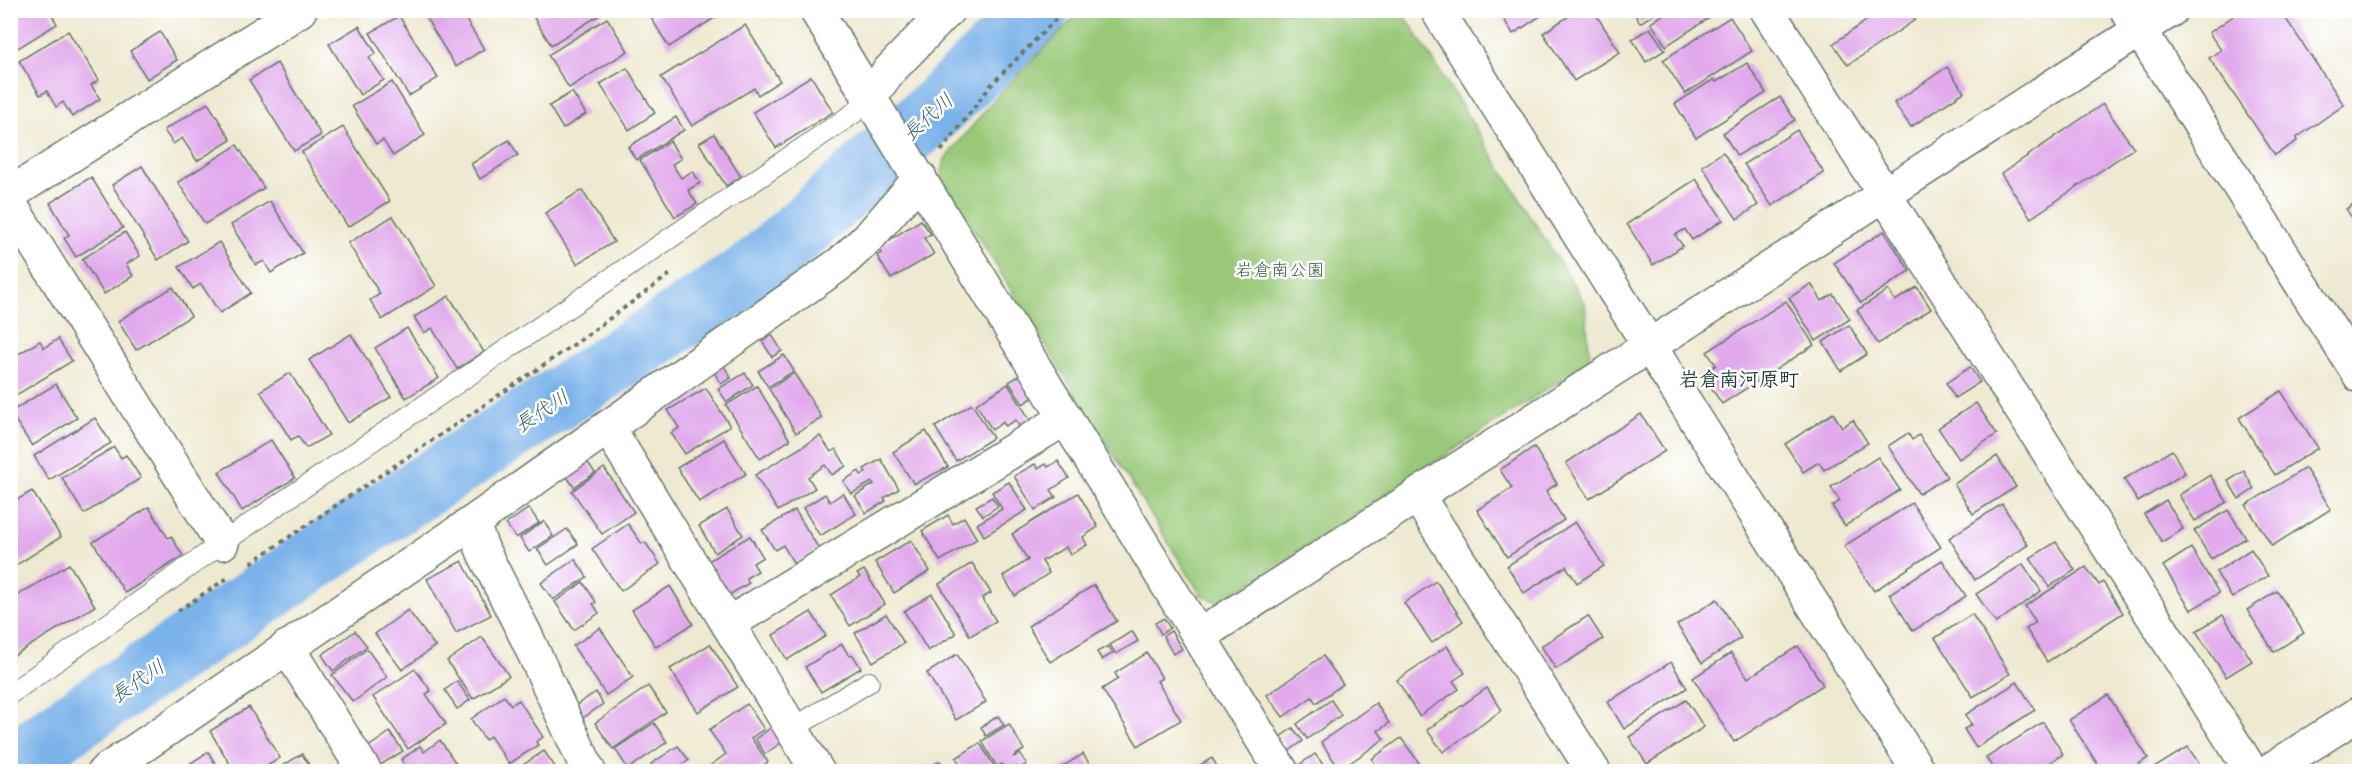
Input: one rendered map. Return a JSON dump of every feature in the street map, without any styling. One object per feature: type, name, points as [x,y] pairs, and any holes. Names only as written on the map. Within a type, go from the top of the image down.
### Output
[{"type":"street","points":[[10,194],[300,10]]},
{"type":"street","points":[[816,10],[1282,771]]},
{"type":"street","points":[[874,104],[889,71],[948,10]]},
{"type":"street","points":[[1437,10],[1919,771]]},
{"type":"street","points":[[1767,10],[2252,771]]},
{"type":"street","points":[[1199,636],[1885,195],[2134,21],[2171,10]]},
{"type":"street","points":[[2134,21],[2360,376]]},
{"type":"street","points":[[104,771],[472,523],[841,263],[870,236],[915,169]]},
{"type":"street","points":[[10,204],[222,543]]},
{"type":"street","points":[[728,624],[1066,418]]},
{"type":"street","points":[[608,427],[792,729],[808,768]]},
{"type":"street","points":[[1417,495],[1594,771]]},
{"type":"street","points":[[472,523],[484,553],[526,636],[589,771]]},
{"type":"street","points":[[287,647],[365,771]]},
{"type":"street","points":[[2267,771],[2360,713]]},
{"type":"lane","points":[[10,694],[222,543],[854,113],[874,104]]},
{"type":"lane","points":[[792,729],[869,682]]},
{"type":"path","points":[[915,169],[992,84],[1065,10]]},
{"type":"path","points":[[250,563],[576,344],[682,266]]},
{"type":"path","points":[[171,616],[230,576]]},
{"type":"green space","name":"岩倉南公園","points":[[1081,11],[1402,11],[1585,303],[1590,361],[1219,603],[1201,595],[941,177],[945,159],[998,95]]},
{"type":"building","points":[[10,10],[49,10],[57,24],[10,53]]},
{"type":"building","points":[[421,10],[460,10],[484,49],[456,67]]},
{"type":"building","points":[[546,10],[601,10],[603,13],[551,45],[534,18]]},
{"type":"building","points":[[663,10],[727,10],[669,47],[651,18]]},
{"type":"building","points":[[1498,10],[1550,10],[1513,34]]},
{"type":"building","points":[[1578,10],[1593,10],[1620,52],[1574,81],[1543,33]]},
{"type":"building","points":[[1632,10],[1660,10],[1640,23]]},
{"type":"building","points":[[1670,10],[1708,10],[1712,16],[1666,46],[1651,23]]},
{"type":"building","points":[[1882,10],[1908,10],[1915,20],[1848,65],[1833,44]]},
{"type":"building","points":[[2242,10],[2280,10],[2344,105],[2275,155],[2209,58],[2221,50],[2209,33]]},
{"type":"building","points":[[399,16],[438,78],[409,96],[370,33]]},
{"type":"building","points":[[1730,17],[1752,51],[1685,94],[1663,60]]},
{"type":"building","points":[[607,18],[628,51],[569,88],[548,55]]},
{"type":"building","points":[[745,25],[780,81],[758,95],[754,88],[692,126],[661,77]]},
{"type":"building","points":[[359,26],[376,53],[369,58],[384,80],[360,95],[329,44]]},
{"type":"building","points":[[1650,28],[1665,50],[1646,62],[1632,39]]},
{"type":"building","points":[[68,31],[99,80],[91,85],[100,99],[72,117],[63,102],[56,107],[47,91],[40,95],[19,61]]},
{"type":"building","points":[[160,32],[177,60],[147,79],[130,51]]},
{"type":"building","points":[[277,63],[321,135],[294,151],[249,80]]},
{"type":"building","points":[[1747,63],[1766,93],[1696,138],[1675,104],[1714,79],[1716,82]]},
{"type":"building","points":[[1947,67],[1964,92],[1911,127],[1894,103]]},
{"type":"building","points":[[627,68],[655,113],[629,130],[600,84]]},
{"type":"building","points":[[811,76],[833,112],[776,148],[753,112]]},
{"type":"building","points":[[392,82],[425,135],[393,156],[383,140],[376,144],[352,106]]},
{"type":"building","points":[[572,92],[586,114],[563,129],[549,106]]},
{"type":"building","points":[[1780,97],[1795,120],[1737,156],[1723,133]]},
{"type":"building","points":[[208,103],[231,140],[197,161],[182,138],[173,144],[164,130]]},
{"type":"building","points":[[2103,104],[2134,148],[2031,218],[2001,174]]},
{"type":"building","points":[[676,117],[684,130],[636,160],[628,147]]},
{"type":"building","points":[[343,127],[390,201],[348,227],[302,152]]},
{"type":"building","points":[[1797,130],[1824,173],[1772,206],[1744,164]]},
{"type":"building","points":[[714,134],[741,177],[726,186],[699,143]]},
{"type":"building","points":[[509,140],[518,155],[480,179],[471,164]]},
{"type":"building","points":[[670,141],[681,159],[672,164],[681,178],[693,171],[700,183],[688,190],[697,204],[675,217],[640,160]]},
{"type":"building","points":[[237,145],[264,188],[205,224],[178,182]]},
{"type":"building","points":[[1723,152],[1758,205],[1737,219],[1702,166]]},
{"type":"building","points":[[142,166],[188,241],[158,260],[112,185]]},
{"type":"building","points":[[91,177],[123,228],[76,257],[64,238],[69,235],[50,203]]},
{"type":"building","points":[[1696,179],[1723,220],[1692,240],[1685,229],[1675,235],[1683,246],[1653,265],[1627,224]]},
{"type":"building","points":[[582,190],[614,242],[577,264],[545,213]]},
{"type":"building","points":[[2360,200],[2360,229],[2346,209]]},
{"type":"building","points":[[270,201],[303,253],[271,273],[264,261],[256,265],[231,225]]},
{"type":"building","points":[[393,216],[436,286],[382,320],[370,300],[380,294],[348,243]]},
{"type":"building","points":[[921,220],[931,234],[924,238],[934,254],[891,279],[877,256],[882,253],[878,247]]},
{"type":"building","points":[[1884,231],[1910,271],[1861,303],[1834,263]]},
{"type":"building","points":[[125,232],[140,256],[126,264],[133,276],[104,294],[82,259]]},
{"type":"building","points":[[219,242],[251,293],[220,313],[201,284],[193,289],[179,267]]},
{"type":"building","points":[[1811,284],[1822,301],[1833,294],[1850,319],[1816,341],[1789,298]]},
{"type":"building","points":[[173,287],[191,316],[136,350],[118,321]]},
{"type":"building","points":[[1917,287],[1931,309],[1878,344],[1857,310],[1888,290],[1895,301]]},
{"type":"building","points":[[449,296],[484,352],[457,369],[432,328],[424,333],[414,317]]},
{"type":"building","points":[[1786,301],[1814,345],[1722,404],[1702,374],[1716,365],[1707,352]]},
{"type":"building","points":[[1849,325],[1867,354],[1841,371],[1823,342]]},
{"type":"building","points":[[407,328],[439,378],[406,398],[375,348]]},
{"type":"building","points":[[351,334],[391,397],[348,423],[309,360]]},
{"type":"building","points":[[772,335],[782,351],[772,357],[762,341]]},
{"type":"building","points":[[58,339],[72,361],[10,399],[10,359],[40,341],[44,348]]},
{"type":"building","points":[[784,355],[794,371],[768,387],[758,371]]},
{"type":"building","points":[[723,364],[731,378],[721,384],[713,370]]},
{"type":"building","points":[[1970,367],[1980,382],[1955,398],[1946,383]]},
{"type":"building","points":[[290,373],[329,435],[306,448],[298,436],[291,440],[260,391]]},
{"type":"building","points":[[745,373],[753,385],[727,402],[718,389]]},
{"type":"building","points":[[794,373],[822,418],[796,433],[769,389]]},
{"type":"building","points":[[1020,375],[1034,397],[1023,404],[1009,382]]},
{"type":"building","points":[[56,384],[77,418],[32,446],[10,412]]},
{"type":"building","points":[[1008,384],[1032,423],[1021,430],[1016,420],[1005,426],[1003,422],[992,430],[976,404]]},
{"type":"building","points":[[757,386],[790,440],[760,459],[726,405]]},
{"type":"building","points":[[706,388],[730,426],[685,454],[671,433],[679,428],[668,410]]},
{"type":"building","points":[[2281,391],[2318,448],[2275,475],[2239,418]]},
{"type":"building","points":[[1976,403],[1997,434],[1959,459],[1938,428]]},
{"type":"building","points":[[972,404],[993,438],[956,461],[935,427]]},
{"type":"building","points":[[1833,413],[1842,427],[1853,420],[1868,443],[1824,470],[1819,462],[1803,472],[1785,444]]},
{"type":"building","points":[[1641,414],[1665,451],[1589,499],[1566,463]]},
{"type":"building","points":[[95,418],[111,443],[49,480],[34,456]]},
{"type":"building","points":[[926,431],[948,467],[914,484],[893,452]]},
{"type":"building","points":[[1908,433],[1912,440],[1919,435],[1947,477],[1919,494],[1888,446]]},
{"type":"building","points":[[820,436],[831,452],[836,449],[846,466],[832,475],[825,465],[808,477],[815,488],[778,511],[755,475]]},
{"type":"building","points":[[724,439],[746,474],[699,502],[677,468]]},
{"type":"building","points":[[271,440],[295,478],[242,511],[219,472]]},
{"type":"building","points":[[114,447],[121,458],[126,455],[141,478],[84,514],[62,478]]},
{"type":"building","points":[[1534,447],[1557,484],[1546,491],[1564,520],[1507,557],[1477,510],[1512,488],[1500,470]]},
{"type":"building","points":[[2172,450],[2185,473],[2138,502],[2124,479]]},
{"type":"building","points":[[1997,456],[2016,487],[1973,514],[1954,484]]},
{"type":"building","points":[[1878,457],[1900,490],[1845,526],[1832,506],[1840,501],[1831,487]]},
{"type":"building","points":[[881,459],[899,489],[884,498],[886,501],[866,513],[855,496],[874,484],[872,482],[851,494],[843,481],[859,471],[861,475],[866,472],[864,469]]},
{"type":"building","points":[[586,460],[595,473],[574,487],[565,474]]},
{"type":"building","points":[[1058,461],[1069,478],[1051,490],[1056,497],[1035,510],[1014,476],[1035,464],[1038,469],[1046,464],[1048,467]]},
{"type":"building","points":[[604,468],[634,512],[602,534],[572,491]]},
{"type":"building","points":[[2305,468],[2331,509],[2272,546],[2246,505]]},
{"type":"building","points":[[2244,471],[2254,489],[2239,499],[2228,481]]},
{"type":"building","points":[[2210,475],[2227,502],[2195,521],[2179,495]]},
{"type":"building","points":[[1009,482],[1027,510],[984,536],[977,524],[1002,509],[992,492]]},
{"type":"building","points":[[32,491],[61,537],[10,569],[10,504]]},
{"type":"building","points":[[843,493],[856,514],[820,536],[803,508],[825,494],[830,502]]},
{"type":"building","points":[[1078,493],[1098,527],[1083,537],[1087,545],[1070,555],[1066,547],[1042,561],[1049,573],[1015,596],[1003,576],[1028,560],[1012,534]]},
{"type":"building","points":[[992,497],[998,506],[983,516],[976,506]]},
{"type":"building","points":[[2166,500],[2183,529],[2162,542],[2144,514]]},
{"type":"building","points":[[1912,503],[1941,547],[1874,591],[1844,546]]},
{"type":"building","points":[[2002,504],[2028,545],[1975,580],[1949,538]]},
{"type":"building","points":[[149,507],[168,538],[171,536],[183,556],[125,593],[93,542]]},
{"type":"building","points":[[529,508],[539,523],[516,538],[506,524]]},
{"type":"building","points":[[727,509],[743,535],[715,553],[699,526]]},
{"type":"building","points":[[795,510],[819,549],[794,564],[783,545],[775,550],[762,530]]},
{"type":"building","points":[[2228,510],[2246,538],[2211,559],[2194,531]]},
{"type":"building","points":[[948,515],[953,524],[964,517],[977,539],[940,561],[922,531]]},
{"type":"building","points":[[544,521],[553,536],[529,552],[520,538]]},
{"type":"building","points":[[1575,522],[1604,566],[1577,583],[1566,566],[1524,593],[1507,566]]},
{"type":"building","points":[[628,524],[642,544],[645,542],[660,564],[621,591],[592,549]]},
{"type":"building","points":[[567,529],[578,544],[548,565],[537,549]]},
{"type":"building","points":[[750,536],[763,557],[753,563],[758,571],[746,578],[749,583],[729,595],[708,561]]},
{"type":"building","points":[[911,540],[930,571],[894,593],[875,562]]},
{"type":"building","points":[[2056,542],[2075,570],[2049,587],[2030,558]]},
{"type":"building","points":[[2191,548],[2219,593],[2191,610],[2163,566]]},
{"type":"building","points":[[2251,549],[2268,576],[2232,598],[2216,572]]},
{"type":"building","points":[[575,559],[587,577],[553,600],[541,583]]},
{"type":"building","points":[[1942,560],[1966,596],[1913,631],[1889,594]]},
{"type":"building","points":[[462,561],[491,615],[456,633],[427,579]]},
{"type":"building","points":[[972,563],[991,593],[982,598],[996,621],[970,636],[939,584]]},
{"type":"building","points":[[69,564],[95,606],[10,658],[10,600]]},
{"type":"building","points":[[2023,564],[2041,591],[1996,623],[1976,594]]},
{"type":"building","points":[[2086,567],[2099,585],[2103,582],[2123,613],[2047,662],[2026,629],[2036,622],[2025,606]]},
{"type":"building","points":[[864,570],[885,604],[850,626],[831,595],[860,577],[857,574]]},
{"type":"building","points":[[1436,581],[1463,621],[1432,643],[1404,603]]},
{"type":"building","points":[[583,582],[596,602],[593,604],[599,613],[574,630],[555,602]]},
{"type":"building","points":[[1094,585],[1117,621],[1050,662],[1028,626]]},
{"type":"building","points":[[670,586],[693,624],[656,647],[632,610]]},
{"type":"building","points":[[2277,591],[2304,633],[2274,652],[2247,610]]},
{"type":"building","points":[[932,594],[956,634],[928,651],[904,611]]},
{"type":"building","points":[[1717,599],[1741,638],[1702,663],[1677,625]]},
{"type":"building","points":[[408,610],[435,646],[402,670],[375,634]]},
{"type":"building","points":[[811,612],[826,636],[787,660],[773,635]]},
{"type":"building","points":[[886,614],[904,643],[873,662],[855,633]]},
{"type":"building","points":[[1972,614],[2010,674],[1973,697],[1935,638]]},
{"type":"building","points":[[2223,615],[2252,661],[2226,677],[2196,631]]},
{"type":"building","points":[[1588,616],[1603,639],[1556,669],[1541,646]]},
{"type":"building","points":[[1164,618],[1170,628],[1161,634],[1155,623]]},
{"type":"building","points":[[600,628],[633,677],[606,695],[573,646]]},
{"type":"building","points":[[355,631],[367,646],[333,671],[322,655]]},
{"type":"building","points":[[1132,631],[1138,641],[1116,654],[1110,645]]},
{"type":"building","points":[[1171,631],[1182,649],[1173,654],[1163,636]]},
{"type":"building","points":[[482,637],[509,676],[473,699],[447,661]]},
{"type":"building","points":[[710,644],[738,687],[698,712],[670,669]]},
{"type":"building","points":[[842,644],[849,656],[853,655],[861,668],[821,692],[805,667]]},
{"type":"building","points":[[1108,646],[1113,653],[1102,660],[1097,652]]},
{"type":"building","points":[[1447,646],[1465,673],[1453,681],[1459,689],[1419,716],[1397,680]]},
{"type":"building","points":[[1798,646],[1823,685],[1734,742],[1693,678],[1731,653],[1748,678]]},
{"type":"building","points":[[367,649],[387,677],[353,702],[332,675]]},
{"type":"building","points":[[1147,653],[1162,678],[1157,681],[1181,720],[1138,746],[1102,689],[1118,679],[1115,673]]},
{"type":"building","points":[[957,654],[986,702],[956,720],[927,673]]},
{"type":"building","points":[[1323,656],[1343,684],[1316,703],[1312,697],[1283,717],[1267,695]]},
{"type":"building","points":[[1671,662],[1687,688],[1624,729],[1608,702]]},
{"type":"building","points":[[415,669],[431,691],[426,694],[446,724],[408,749],[373,697]]},
{"type":"building","points":[[457,681],[470,700],[457,709],[445,690]]},
{"type":"building","points":[[2017,682],[2035,710],[1976,748],[1964,729],[1972,725],[1965,715]]},
{"type":"building","points":[[648,686],[666,712],[613,749],[595,723]]},
{"type":"building","points":[[1487,688],[1502,710],[1443,752],[1427,730]]},
{"type":"building","points":[[596,692],[603,704],[583,718],[575,706]]},
{"type":"building","points":[[2108,695],[2148,758],[2128,771],[2102,771],[2069,720]]},
{"type":"building","points":[[504,696],[511,705],[519,700],[543,737],[536,742],[538,745],[509,764],[490,736],[485,740],[471,719]]},
{"type":"building","points":[[1331,700],[1341,715],[1307,739],[1297,724]]},
{"type":"building","points":[[1686,700],[1704,727],[1647,764],[1629,737]]},
{"type":"building","points":[[1376,703],[1389,723],[1378,731],[1384,739],[1340,770],[1321,742]]},
{"type":"building","points":[[747,704],[764,729],[751,738],[768,762],[754,771],[712,771],[708,767],[726,754],[709,730]]},
{"type":"building","points":[[249,707],[280,758],[259,771],[234,771],[210,731]]},
{"type":"building","points":[[998,716],[1004,725],[986,736],[981,727]]},
{"type":"building","points":[[2043,722],[2063,754],[2036,771],[1995,771],[1986,758]]},
{"type":"building","points":[[654,723],[667,742],[628,769],[615,749]]},
{"type":"building","points":[[1009,724],[1024,750],[1013,757],[1020,754],[1027,764],[1015,771],[1007,771],[1002,764],[997,767],[982,741]]},
{"type":"building","points":[[772,727],[782,742],[765,754],[755,739]]},
{"type":"building","points":[[1293,728],[1303,741],[1289,751],[1280,737]]},
{"type":"building","points":[[390,732],[403,751],[379,766],[367,748]]},
{"type":"building","points":[[1401,738],[1425,771],[1380,771],[1372,759]]},
{"type":"building","points":[[440,740],[461,771],[409,771],[401,760],[420,746],[424,752]]},
{"type":"building","points":[[980,743],[996,769],[965,771],[956,758]]},
{"type":"building","points":[[678,746],[689,760],[672,771],[656,771],[651,764]]},
{"type":"building","points":[[2188,747],[2204,771],[2149,771]]},
{"type":"building","points":[[544,751],[558,771],[514,771],[518,768]]},
{"type":"building","points":[[208,752],[220,771],[190,771],[186,766]]},
{"type":"building","points":[[302,754],[313,771],[274,771]]},
{"type":"building","points":[[1083,754],[1094,771],[1057,770]]},
{"type":"building","points":[[1315,754],[1328,771],[1299,771],[1296,767]]},
{"type":"building","points":[[1212,758],[1220,771],[1190,771]]},
{"type":"building","points":[[940,761],[946,771],[923,771]]},
{"type":"waterway","name":"長代川","points":[[10,767],[32,749],[365,525],[755,270],[938,107],[1038,10]]},
{"type":"district","name":"岩倉南河原町","points":[[1739,378]]}]
